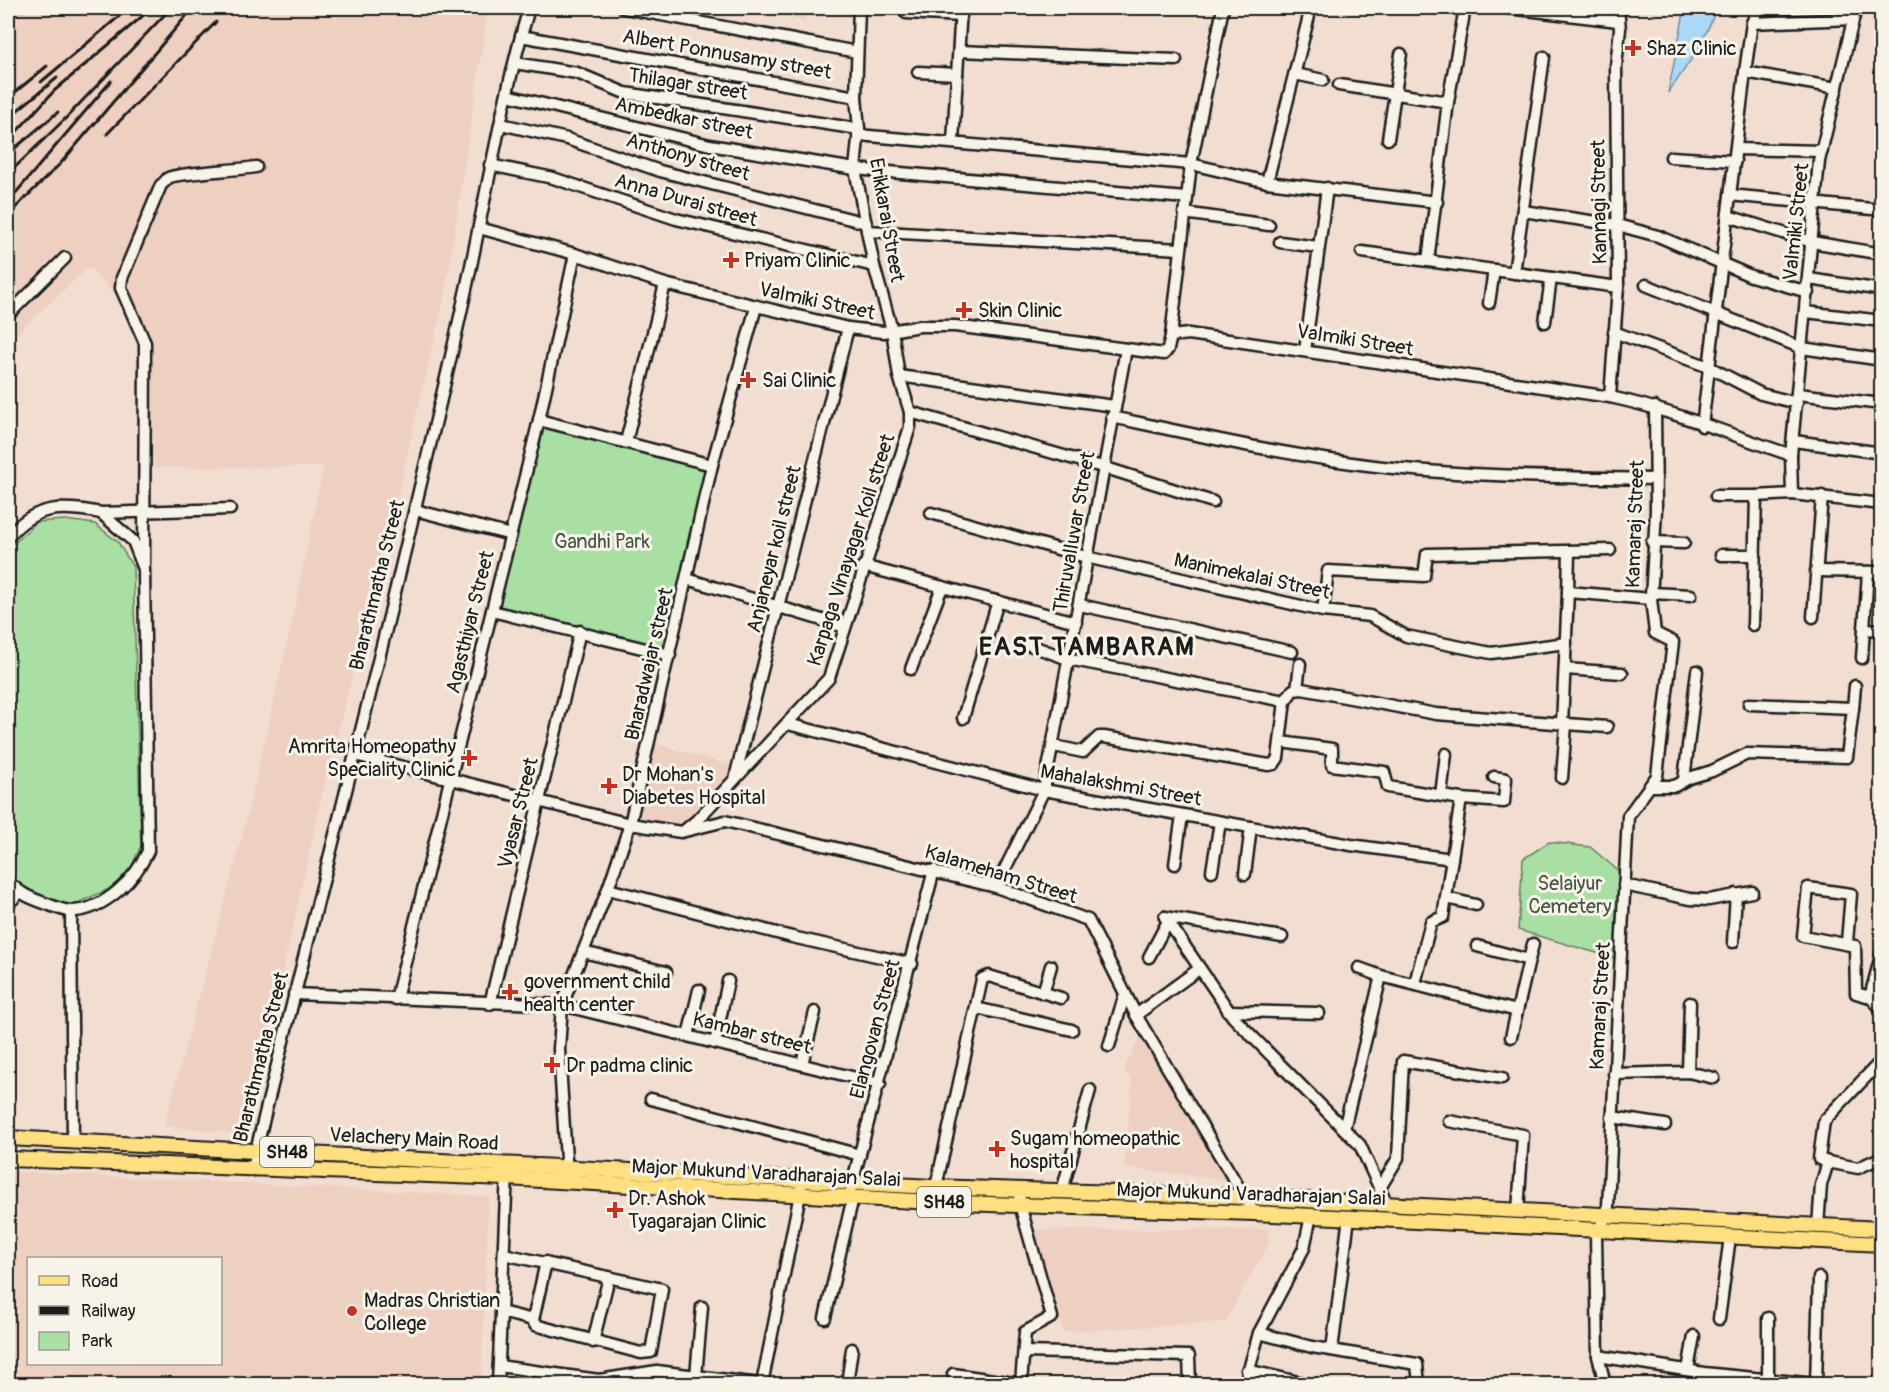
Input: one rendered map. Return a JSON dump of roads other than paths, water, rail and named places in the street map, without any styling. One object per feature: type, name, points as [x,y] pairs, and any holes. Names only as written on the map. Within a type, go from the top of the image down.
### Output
[{"type":"main road","name":"Velachery Main Road","points":[[8,1138],[507,1164],[567,1174]]},
{"type":"main road","name":"Major Mukund Varadharajan Salai","points":[[8,1159],[506,1178],[567,1174],[803,1180],[936,1187],[1244,1197],[1606,1217],[1881,1229]]},
{"type":"main road","name":"Major Mukund Varadharajan Salai","points":[[567,1174],[851,1197],[1349,1217],[1881,1244]]},
{"type":"street","name":"Bharathmatha Street","points":[[254,1170],[256,1151],[294,994],[314,924],[415,510],[479,228],[490,165],[529,8]]},
{"type":"street","points":[[624,8],[857,52]]},
{"type":"street","name":"Erikkarai Street","points":[[859,8],[856,96],[858,132],[855,169],[874,266],[892,330]]},
{"type":"street","points":[[1171,336],[1191,164],[1223,8]]},
{"type":"street","points":[[1267,182],[1311,8]]},
{"type":"street","points":[[1428,261],[1448,102],[1465,8]]},
{"type":"street","points":[[1508,8],[1618,21]]},
{"type":"street","name":"Kannagi Street","points":[[1610,397],[1618,287],[1616,66],[1618,8]]},
{"type":"street","points":[[1702,426],[1745,72],[1752,23],[1758,8]]},
{"type":"street","name":"Valmiki Street","points":[[479,228],[575,254],[665,284],[870,332],[955,326],[1164,354],[1168,349],[1171,336],[1189,334],[1610,397],[1655,406],[1702,426],[1791,455],[1822,151],[1856,8]]},
{"type":"street","points":[[906,13],[961,12],[953,142]]},
{"type":"street","points":[[1752,23],[1853,19]]},
{"type":"street","name":"Albert Ponnusamy street","points":[[521,36],[856,96]]},
{"type":"street","points":[[959,51],[1176,60]]},
{"type":"street","points":[[1388,139],[1401,54]]},
{"type":"street","points":[[1514,273],[1544,57]]},
{"type":"street","name":"Thilagar street","points":[[515,63],[577,73],[625,93],[858,132],[1191,164]]},
{"type":"street","points":[[918,72],[957,74]]},
{"type":"street","points":[[1745,72],[1837,88]]},
{"type":"street","points":[[1295,74],[1323,80]]},
{"type":"street","points":[[1340,85],[1448,102]]},
{"type":"street","name":"Ambedkar street","points":[[507,95],[710,145],[855,169],[1186,198]]},
{"type":"street","name":"Anthony street","points":[[501,124],[567,140],[660,171],[867,227],[1180,249]]},
{"type":"street","points":[[1736,149],[1822,151]]},
{"type":"street","points":[[1671,157],[1735,162]]},
{"type":"street","points":[[1191,164],[1267,182],[1437,202]]},
{"type":"street","name":"Anna Durai street","points":[[490,165],[553,178],[676,219],[874,266]]},
{"type":"street","points":[[8,881],[19,893],[71,912],[88,909],[122,887],[143,862],[148,851],[144,569],[145,343],[123,296],[122,279],[161,185],[168,178],[256,167]]},
{"type":"street","points":[[1305,351],[1327,188]]},
{"type":"street","points":[[1731,195],[1881,210]]},
{"type":"street","points":[[1523,211],[1617,225],[1658,236],[1751,276],[1808,292]]},
{"type":"street","points":[[1184,213],[1269,225]]},
{"type":"street","points":[[1728,216],[1812,242],[1881,254]]},
{"type":"street","points":[[1280,242],[1318,247]]},
{"type":"street","points":[[1362,252],[1618,287]]},
{"type":"street","name":"Agasthiyar Street","points":[[396,999],[539,420],[575,254]]},
{"type":"street","points":[[8,315],[65,258]]},
{"type":"street","points":[[1489,303],[1494,270]]},
{"type":"street","points":[[1545,322],[1551,279]]},
{"type":"street","points":[[1809,279],[1881,290]]},
{"type":"street","points":[[626,442],[665,284]]},
{"type":"street","points":[[1646,285],[1802,348],[1881,360]]},
{"type":"street","name":"Bharadwajar street","points":[[567,1174],[559,1049],[562,1005],[608,889],[630,824],[712,465],[756,307]]},
{"type":"street","points":[[1806,312],[1881,321]]},
{"type":"street","name":"Anjaneyar koil street","points":[[735,778],[848,328]]},
{"type":"street","name":"Karpaga Vinayagar Koil street","points":[[681,832],[697,820],[829,678],[863,566],[906,442],[910,412],[899,376],[892,330]]},
{"type":"street","points":[[1614,332],[1709,367],[1761,394],[1798,399],[1881,404]]},
{"type":"street","name":"Thiruvalluvar Street","points":[[996,887],[1044,790],[1077,622],[1086,557],[1106,468],[1113,411],[1125,350]]},
{"type":"street","points":[[899,376],[1113,411],[1233,443],[1393,468],[1523,476],[1656,479]]},
{"type":"street","name":"Kamaraj Street","points":[[1606,1217],[1628,816],[1657,776],[1673,642],[1655,633],[1651,596],[1656,479],[1655,406]]},
{"type":"street","points":[[910,412],[1106,468],[1213,502]]},
{"type":"street","points":[[539,420],[712,465]]},
{"type":"street","points":[[1794,441],[1881,453]]},
{"type":"street","points":[[1791,455],[1792,494]]},
{"type":"street","points":[[1716,496],[1792,494],[1881,504]]},
{"type":"street","points":[[1753,625],[1756,496]]},
{"type":"street","points":[[1813,617],[1822,496]]},
{"type":"street","points":[[8,537],[19,524],[40,511],[82,509],[101,513],[230,509]]},
{"type":"street","points":[[415,510],[511,535]]},
{"type":"street","points":[[101,513],[133,541],[144,569]]},
{"type":"street","name":"Manimekalai Street","points":[[931,513],[1086,557],[1323,611],[1370,616],[1406,636],[1491,653],[1566,643]]},
{"type":"street","points":[[1652,543],[1684,543]]},
{"type":"street","points":[[1323,611],[1328,571],[1424,576],[1427,554],[1610,550]]},
{"type":"street","points":[[1562,778],[1569,551]]},
{"type":"street","points":[[1721,555],[1755,555]]},
{"type":"street","points":[[863,566],[1077,622]]},
{"type":"street","points":[[1816,571],[1881,572]]},
{"type":"street","points":[[1862,658],[1868,572]]},
{"type":"street","points":[[687,579],[845,627]]},
{"type":"street","points":[[911,669],[942,587]]},
{"type":"street","points":[[1568,592],[1651,596],[1690,595]]},
{"type":"street","points":[[963,718],[998,601]]},
{"type":"street","points":[[1080,605],[1292,652]]},
{"type":"street","points":[[492,610],[670,655]]},
{"type":"street","points":[[1864,629],[1881,630]]},
{"type":"street","name":"Vyasar Street","points":[[490,1004],[580,631]]},
{"type":"street","points":[[1027,644],[1068,659],[1285,700]]},
{"type":"street","points":[[1054,746],[1083,752],[1099,737],[1104,737],[1274,764],[1278,758],[1281,742],[1285,700],[1297,689],[1300,664]]},
{"type":"street","points":[[1565,669],[1623,674]]},
{"type":"street","points":[[1684,780],[1697,670]]},
{"type":"street","points":[[1650,786],[1675,786],[1684,780],[1747,754],[1844,758],[1848,753],[1855,686]]},
{"type":"street","points":[[1297,689],[1436,714],[1607,726]]},
{"type":"street","points":[[1749,704],[1853,708]]},
{"type":"street","name":"Mahalakshmi Street","points":[[788,724],[1044,790],[1220,822],[1452,859]]},
{"type":"street","points":[[1281,742],[1331,749],[1332,765],[1384,772],[1387,787],[1461,799],[1499,803],[1506,801],[1506,780],[1494,777]]},
{"type":"street","points":[[1441,795],[1446,754]]},
{"type":"street","points":[[355,755],[630,824],[681,832]]},
{"type":"street","points":[[1415,983],[1431,922],[1443,917],[1461,799]]},
{"type":"street","points":[[1174,864],[1182,815]]},
{"type":"street","name":"Kalameham Street","points":[[681,832],[724,821],[934,870],[996,887],[1088,920],[1136,1015],[1254,1213]]},
{"type":"street","points":[[1212,871],[1220,822]]},
{"type":"street","points":[[1245,874],[1251,827]]},
{"type":"street","name":"Elangovan Street","points":[[825,1318],[852,1183],[912,964],[934,870]]},
{"type":"street","points":[[1624,885],[1690,899],[1708,900],[1752,892]]},
{"type":"street","points":[[1847,942],[1851,894],[1808,888],[1803,936],[1852,943],[1857,949],[1856,993],[1870,997],[1881,1009]]},
{"type":"street","points":[[608,889],[792,937],[912,964]]},
{"type":"street","points":[[8,904],[19,893]]},
{"type":"street","points":[[1733,942],[1736,894]]},
{"type":"street","points":[[1446,898],[1476,905]]},
{"type":"street","points":[[71,912],[73,1142]]},
{"type":"street","points":[[1166,919],[1282,937]]},
{"type":"street","points":[[1149,957],[1166,919]]},
{"type":"street","points":[[1166,919],[1231,1014],[1360,1145],[1387,1205]]},
{"type":"street","points":[[1511,1037],[1533,944]]},
{"type":"street","points":[[1477,946],[1529,960]]},
{"type":"street","points":[[583,952],[666,972]]},
{"type":"street","points":[[1870,997],[1881,952]]},
{"type":"street","points":[[1043,993],[1051,966]]},
{"type":"street","points":[[1359,968],[1381,976],[1517,1011]]},
{"type":"street","points":[[1136,1015],[1199,969]]},
{"type":"street","points":[[936,1187],[982,979],[986,976],[1062,998]]},
{"type":"street","points":[[1344,1129],[1381,976]]},
{"type":"street","points":[[715,1043],[728,981]]},
{"type":"street","points":[[688,1036],[699,990]]},
{"type":"street","name":"Kambar street","points":[[294,994],[490,1004],[562,1005],[880,1084]]},
{"type":"street","points":[[1109,1046],[1125,994]]},
{"type":"street","points":[[1688,1072],[1690,1004]]},
{"type":"street","points":[[976,1008],[1072,1030]]},
{"type":"street","points":[[802,1064],[815,1012]]},
{"type":"street","points":[[1231,1014],[1319,1013]]},
{"type":"street","points":[[1881,1060],[1824,1121],[1818,1156],[1821,1161],[1858,1168],[1881,1157]]},
{"type":"street","points":[[1380,1188],[1398,1158],[1403,1061],[1502,1078]]},
{"type":"street","points":[[1614,1074],[1688,1072],[1714,1078]]},
{"type":"street","points":[[1062,1191],[1090,1090]]},
{"type":"street","points":[[651,1099],[860,1155]]},
{"type":"street","points":[[1612,1117],[1665,1125]]},
{"type":"street","points":[[1449,1121],[1523,1135],[1518,1212]]},
{"type":"street","points":[[1818,1226],[1827,1186],[1824,1182],[1828,1162]]},
{"type":"street","points":[[498,1384],[507,1164]]},
{"type":"street","points":[[499,1366],[587,1382],[657,1371],[760,1384],[803,1180]]},
{"type":"street","points":[[953,1374],[1021,1384],[1025,1332],[1052,1317],[1020,1205],[1019,1190]]},
{"type":"street","points":[[1245,1384],[1259,1333],[1304,1248],[1311,1216]]},
{"type":"street","points":[[1332,1350],[1349,1217]]},
{"type":"street","points":[[1605,1384],[1598,1356],[1597,1230],[1606,1217]]},
{"type":"street","points":[[1719,1319],[1730,1237]]},
{"type":"street","points":[[504,1254],[546,1262],[662,1290],[651,1352],[646,1354],[593,1342],[535,1325],[533,1320],[546,1262]]},
{"type":"street","points":[[593,1342],[609,1277]]},
{"type":"street","points":[[1598,1356],[1704,1373],[1815,1384],[1819,1278]]},
{"type":"street","points":[[696,1376],[702,1307]]},
{"type":"street","points":[[501,1312],[533,1320]]},
{"type":"street","points":[[1768,1318],[1768,1379]]},
{"type":"street","points":[[1259,1333],[1284,1341],[1417,1364],[1419,1384]]},
{"type":"street","points":[[1688,1370],[1694,1336]]},
{"type":"street","points":[[847,1384],[852,1349]]},
{"type":"street","points":[[1024,1352],[1189,1356],[1190,1384]]},
{"type":"street","points":[[1247,1370],[1307,1384]]},
{"type":"water","points":[[1685,8],[1716,8],[1702,41],[1668,93]]},
{"type":"railway","points":[[41,82],[129,8]]},
{"type":"railway","points":[[8,141],[54,91],[152,8]]},
{"type":"railway","points":[[8,174],[64,120],[171,8]]},
{"type":"railway","points":[[8,215],[61,163],[193,8]]},
{"type":"railway","points":[[107,134],[216,22]]},
{"type":"railway","points":[[8,98],[47,66]]},
{"type":"railway","points":[[8,118],[57,78]]},
{"type":"railway","points":[[8,202],[111,81]]},
{"type":"railway","points":[[8,154],[58,112]]},
{"type":"place","name":"Shaz Clinic","points":[[1633,48]]},
{"type":"place","name":"Priyam Clinic","points":[[731,260]]},
{"type":"place","name":"Skin Clinic","points":[[964,310]]},
{"type":"place","name":"Sai Clinic","points":[[748,380]]},
{"type":"place","name":"Amrita Homeopathy Speciality Clinic","points":[[469,758]]},
{"type":"place","name":"Dr Mohan's Diabetes Hospital","points":[[609,786]]},
{"type":"place","name":"government child health center","points":[[510,992]]},
{"type":"place","name":"Dr padma clinic","points":[[552,1065]]},
{"type":"place","name":"Sugam homeopathic hospital","points":[[997,1149]]},
{"type":"place","name":"Dr. Ashok Tyagarajan Clinic","points":[[615,1210]]},
{"type":"place","name":"Madras Christian College","points":[[352,1311]]},
{"type":"district","name":"EAST TAMBARAM","points":[[1087,647]]},
{"type":"park label","name":"Gandhi Park","points":[[602,541]]},
{"type":"park label","name":"Selaiyur Cemetery","points":[[1570,894]]}]
